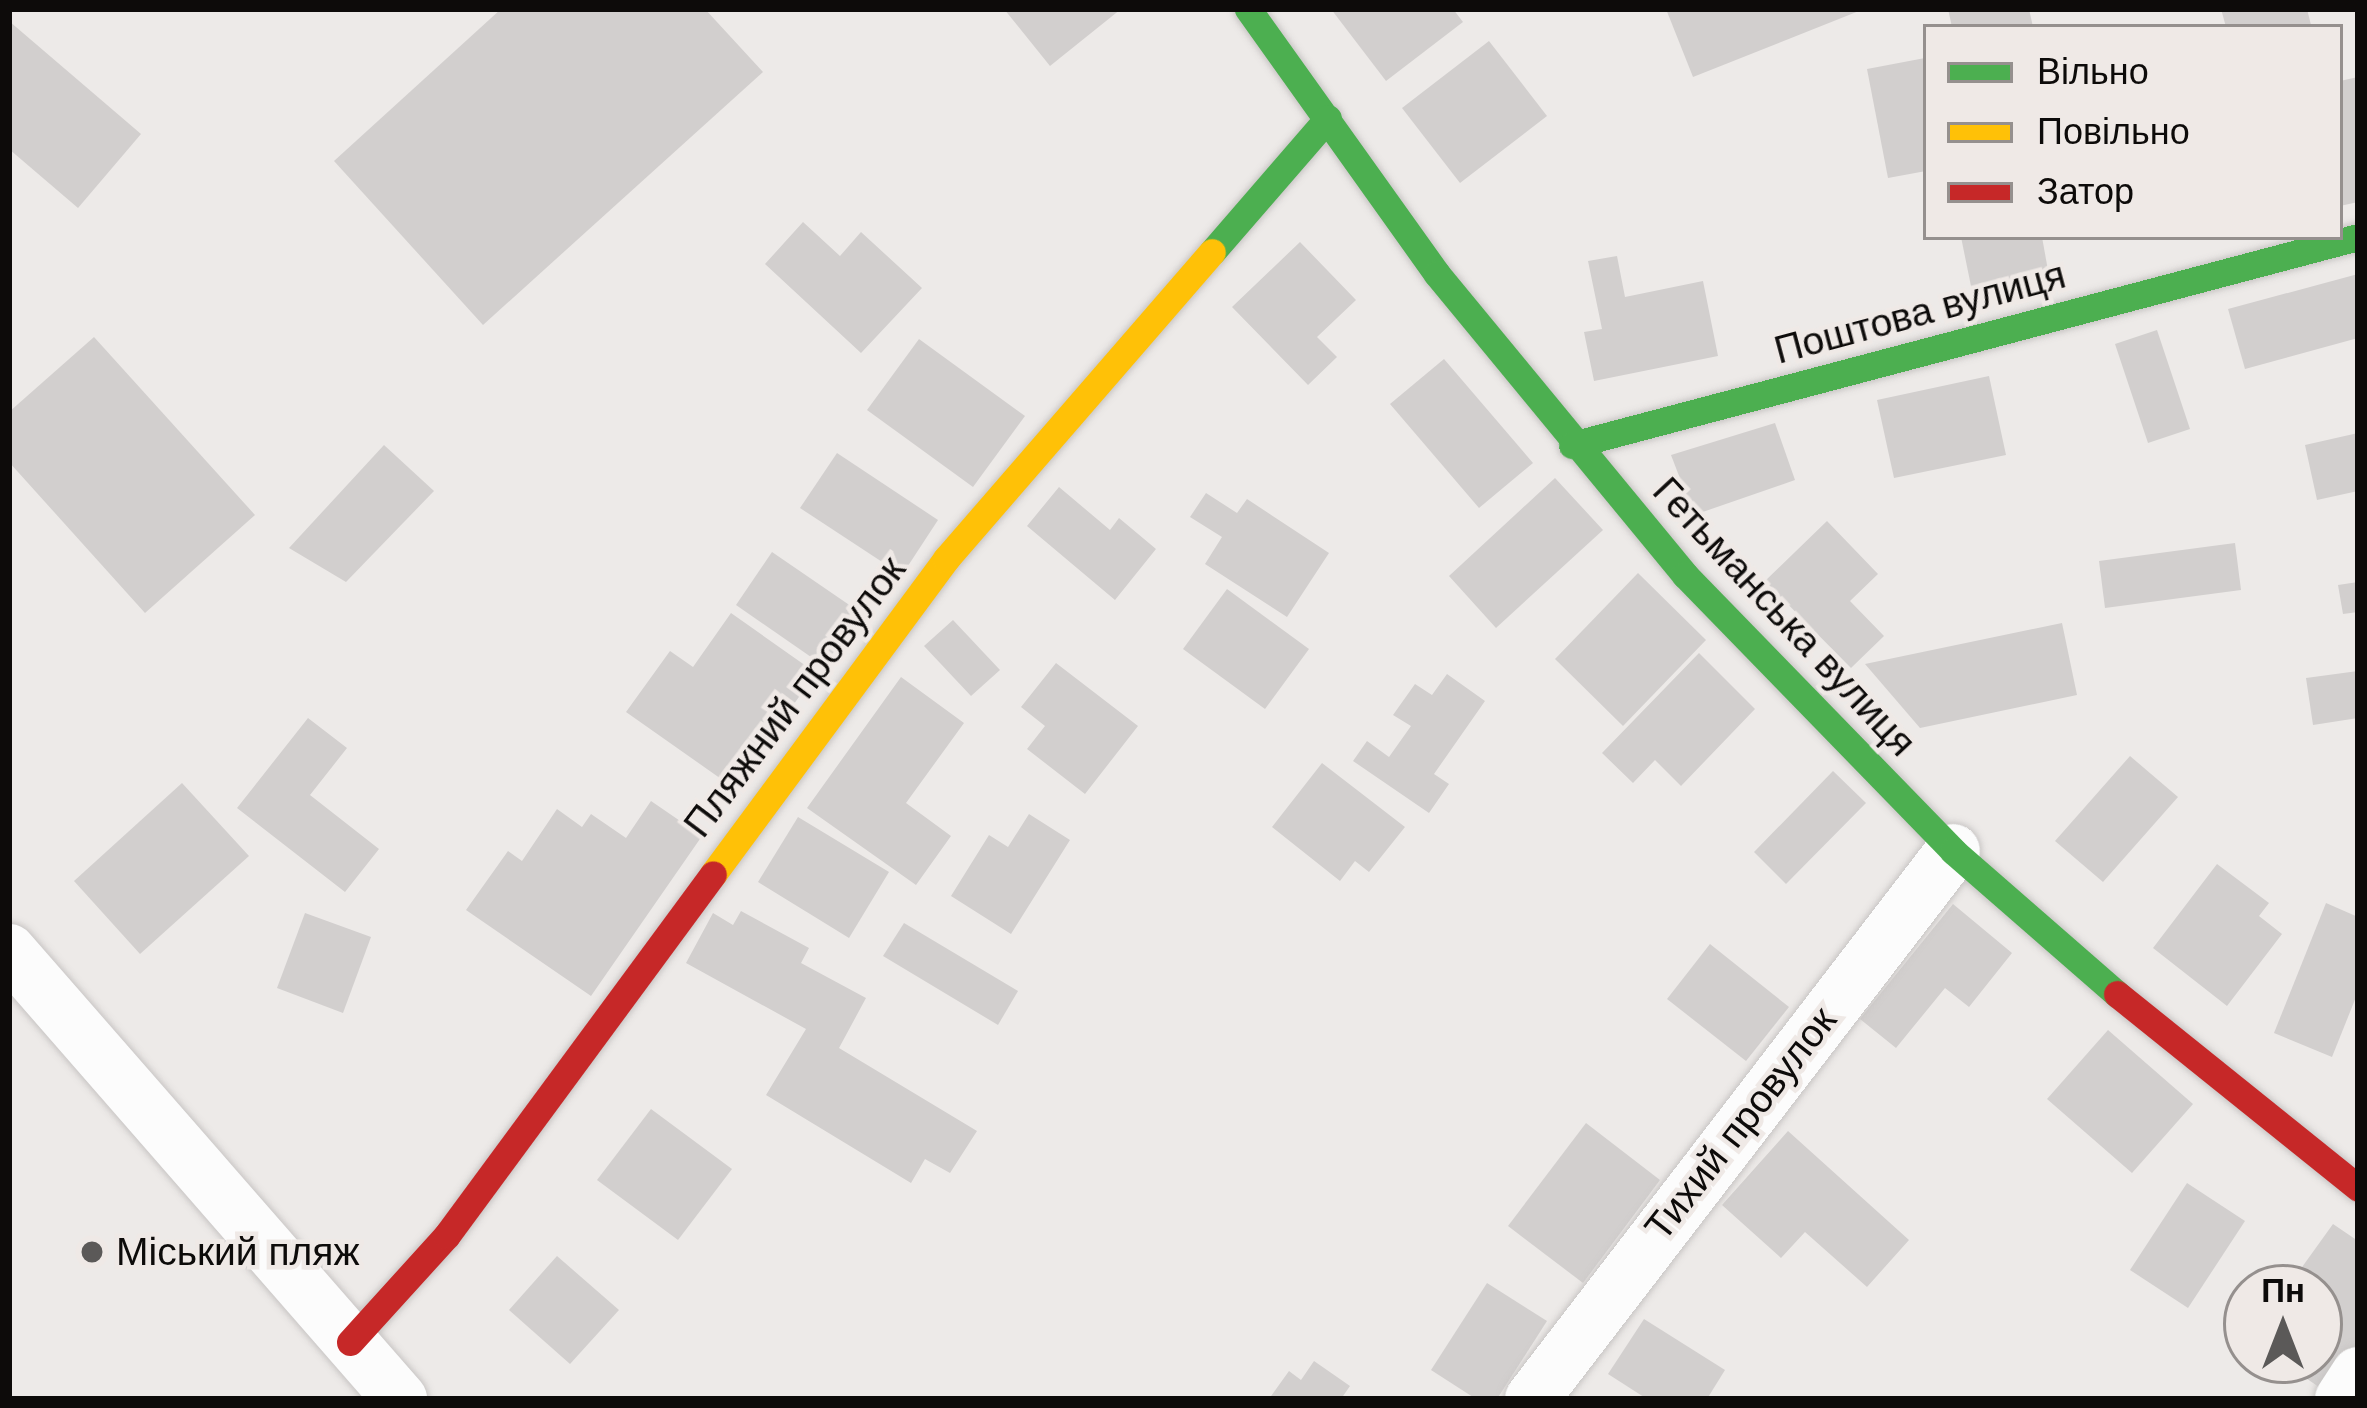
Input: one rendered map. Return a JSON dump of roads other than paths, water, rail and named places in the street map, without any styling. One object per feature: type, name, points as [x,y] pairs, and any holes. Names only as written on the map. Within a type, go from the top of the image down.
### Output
[{"type":"street","name":"Гетьманська вулиця","points":[[1248,9],[1572,446],[1953,851],[2244,1104],[2358,1187]]},
{"type":"street","name":"Пляжний провулок","points":[[350,1342],[447,1235],[946,559],[1328,118]]},
{"type":"street","name":"Поштова вулиця","points":[[1572,446],[2358,237]]},
{"type":"street","name":"Тихий провулок","points":[[1532,1399],[1953,851]]},
{"type":"street","points":[[9,951],[400,1399]]},
{"type":"street","points":[[2342,1399],[2358,1374]]},
{"type":"place","name":"Міський пляж","points":[[92,1252]]}]
